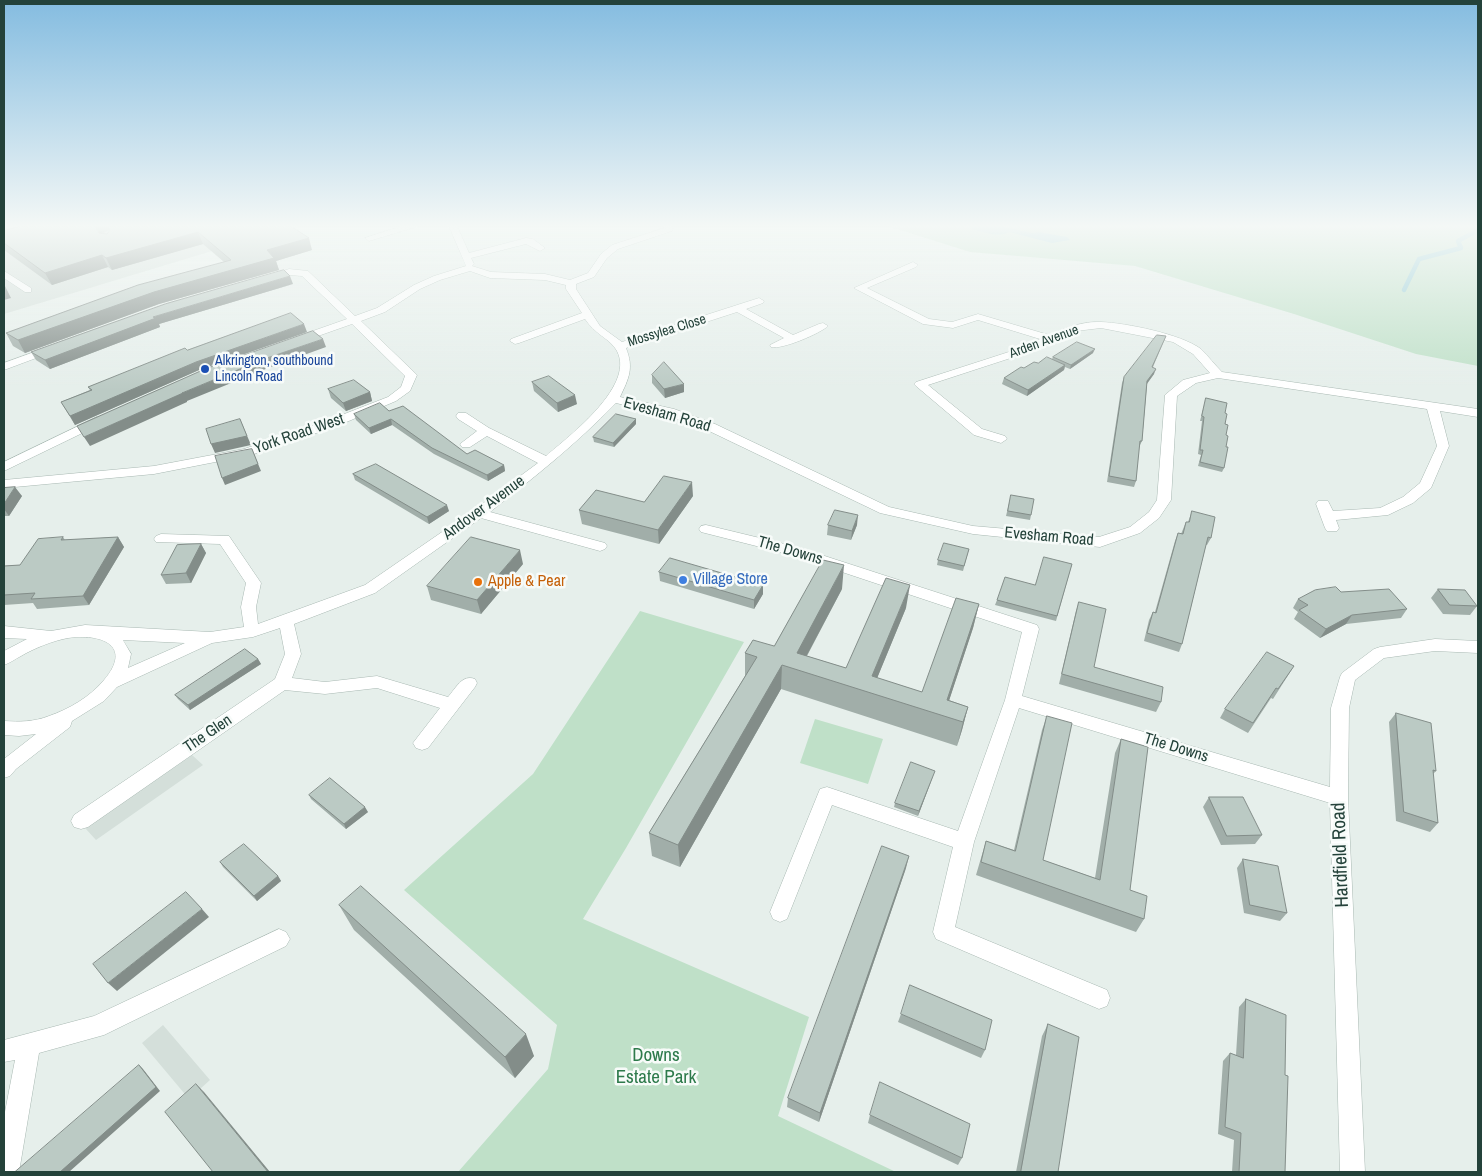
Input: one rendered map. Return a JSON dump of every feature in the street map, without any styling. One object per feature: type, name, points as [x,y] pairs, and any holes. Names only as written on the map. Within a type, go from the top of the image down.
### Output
[{"type":"street","points":[[14,281],[28,290]]},
{"type":"street","points":[[314,281],[354,319]]},
{"type":"street","points":[[290,343],[381,310],[417,287],[431,281]]},
{"type":"street","points":[[562,281],[572,283],[577,281]]},
{"type":"street","points":[[876,281],[859,288],[927,322],[953,325],[978,317],[1050,339]]},
{"type":"street","points":[[572,283],[571,289],[596,328],[620,346]]},
{"type":"street","name":"Mossylea Close","points":[[620,346],[759,301]]},
{"type":"street","points":[[738,308],[793,338]]},
{"type":"street","points":[[530,350],[510,339],[587,315]]},
{"type":"street","name":"York Road West","points":[[4,484],[154,470],[247,452],[333,423],[392,399],[406,389],[411,376],[354,319]]},
{"type":"street","name":"Arden Avenue","points":[[1001,439],[978,432],[920,384],[1022,351],[1074,328],[1101,325],[1137,330],[1177,340],[1197,352],[1218,375]]},
{"type":"street","points":[[776,345],[823,326]]},
{"type":"street","points":[[4,368],[65,344]]},
{"type":"street","name":"Andover Avenue","points":[[50,636],[79,630],[210,638],[253,631],[286,621],[370,589],[479,513],[547,462],[612,400],[623,378],[626,361],[620,346]]},
{"type":"street","name":"Evesham Road","points":[[612,400],[670,412],[712,427],[885,510],[973,530],[1100,542],[1135,530],[1154,515],[1164,500],[1171,395],[1183,383],[1202,377],[1218,375],[1433,408],[1478,413]]},
{"type":"street","points":[[1327,516],[1383,512],[1408,500],[1426,484],[1443,446],[1433,408]]},
{"type":"street","points":[[462,416],[487,432],[547,462]]},
{"type":"street","points":[[4,467],[105,418]]},
{"type":"street","points":[[466,444],[487,432]]},
{"type":"street","points":[[479,513],[600,546]]},
{"type":"street","name":"The Downs","points":[[706,529],[792,550],[1031,629],[1012,700],[964,842],[944,932],[1099,998]]},
{"type":"street","points":[[161,539],[224,539],[254,583],[250,592],[248,622],[253,631]]},
{"type":"street","points":[[286,621],[294,654],[282,683],[325,688],[377,682],[452,705]]},
{"type":"street","points":[[4,632],[50,636]]},
{"type":"street","points":[[4,771],[10,764],[99,696],[112,682],[121,666],[123,652],[117,640],[104,633]]},
{"type":"street","points":[[4,660],[28,644],[50,636]]},
{"type":"street","name":"Andover Avenue","points":[[112,682],[210,638]]},
{"type":"street","name":"Hardfield Road","points":[[1353,1172],[1339,798],[1340,708],[1348,677],[1380,653],[1435,645],[1478,647]]},
{"type":"street","name":"The Glen","points":[[81,821],[282,683]]},
{"type":"street","points":[[422,743],[469,683]]},
{"type":"street","name":"The Downs","points":[[1012,700],[1339,798]]},
{"type":"street","points":[[4,728],[34,727],[58,720],[81,708]]},
{"type":"street","points":[[780,912],[826,796],[964,842]]},
{"type":"street","points":[[4,1051],[96,1027],[279,939]]},
{"type":"street","points":[[6,1172],[29,1044]]},
{"type":"shaded area","points":[[4,281],[113,281],[4,314]]},
{"type":"shaded area","points":[[192,755],[203,765],[96,840],[85,828]]},
{"type":"shaded area","points":[[163,1025],[210,1080],[189,1099],[142,1043]]},
{"type":"green space","points":[[1184,281],[1478,281],[1478,366],[1416,354]]},
{"type":"green space","name":"Downs Estate Park","points":[[640,611],[744,642],[583,919],[809,1017],[778,1116],[896,1172],[458,1172],[548,1069],[557,1025],[404,890],[533,774]]},
{"type":"green space","points":[[815,719],[883,739],[868,784],[800,763]]},
{"type":"building","points":[[153,281],[193,281],[154,292],[18,340],[6,333]]},
{"type":"building","points":[[246,281],[274,281],[153,317],[156,318],[45,360],[31,352],[165,304]]},
{"type":"building","points":[[291,313],[304,324],[196,362],[70,416],[61,402],[92,390],[88,387],[185,348],[187,350]]},
{"type":"building","points":[[313,331],[323,339],[264,359],[84,437],[77,426],[205,369]]},
{"type":"building","points":[[1157,335],[1166,336],[1152,367],[1156,369],[1147,381],[1142,441],[1140,441],[1136,481],[1109,476],[1124,377]]},
{"type":"building","points":[[1077,342],[1095,349],[1071,365],[1053,357]]},
{"type":"building","points":[[1047,357],[1065,365],[1028,390],[1004,378],[1021,367],[1024,368],[1034,362],[1038,363]]},
{"type":"building","points":[[664,362],[684,384],[664,389],[652,375]]},
{"type":"building","points":[[549,376],[575,395],[557,403],[532,382]]},
{"type":"building","points":[[354,380],[370,392],[343,403],[328,389]]},
{"type":"building","points":[[1206,398],[1227,403],[1225,424],[1228,425],[1226,447],[1228,447],[1224,468],[1200,462],[1203,450],[1200,450],[1204,417],[1202,416]]},
{"type":"building","points":[[380,403],[389,411],[403,406],[467,454],[475,450],[504,465],[487,475],[432,448],[391,419],[369,428],[354,414]]},
{"type":"building","points":[[616,414],[636,419],[613,443],[593,437]]},
{"type":"building","points":[[240,419],[247,436],[211,444],[206,429]]},
{"type":"building","points":[[252,449],[258,464],[222,478],[215,456]]},
{"type":"building","points":[[376,464],[447,505],[427,517],[353,474]]},
{"type":"building","points":[[664,476],[692,482],[658,530],[579,510],[596,490],[644,502]]},
{"type":"building","points":[[15,487],[4,504],[4,488]]},
{"type":"building","points":[[1011,495],[1034,499],[1031,515],[1008,511]]},
{"type":"building","points":[[835,510],[858,515],[852,531],[828,525]]},
{"type":"building","points":[[1192,511],[1215,517],[1211,538],[1208,537],[1182,644],[1147,633],[1153,612],[1156,613],[1178,533],[1183,534],[1186,522],[1189,522]]},
{"type":"building","points":[[63,537],[61,540],[118,537],[83,596],[31,599],[35,593],[4,595],[4,566],[20,565],[38,539]]},
{"type":"building","points":[[471,537],[520,550],[477,600],[427,586]]},
{"type":"building","points":[[944,543],[969,549],[964,566],[938,560]]},
{"type":"building","points":[[201,544],[186,573],[161,575],[177,545]]},
{"type":"building","points":[[1044,557],[1072,564],[1057,616],[997,600],[1005,577],[1035,585]]},
{"type":"building","points":[[670,558],[763,585],[754,600],[659,572]]},
{"type":"building","points":[[823,560],[844,565],[797,653],[846,668],[886,578],[910,585],[872,676],[922,692],[956,598],[979,604],[947,700],[968,707],[963,722],[782,665],[678,845],[649,833],[757,657],[745,653],[753,640],[774,646]]},
{"type":"building","points":[[1336,587],[1341,592],[1389,589],[1407,609],[1352,615],[1326,629],[1299,610],[1308,605],[1298,599],[1315,590]]},
{"type":"building","points":[[1438,589],[1465,590],[1477,606],[1450,605]]},
{"type":"building","points":[[1079,602],[1106,609],[1094,667],[1163,687],[1161,702],[1062,674]]},
{"type":"building","points":[[245,649],[258,659],[188,705],[175,695]]},
{"type":"building","points":[[1267,652],[1294,666],[1278,689],[1276,688],[1253,723],[1225,709]]},
{"type":"building","points":[[1396,713],[1431,723],[1436,771],[1433,770],[1438,823],[1404,812]]},
{"type":"building","points":[[1047,716],[1072,723],[1043,860],[1100,880],[1121,739],[1148,747],[1130,890],[1147,896],[1144,919],[981,862],[986,841],[1015,851]]},
{"type":"building","points":[[911,762],[935,771],[919,811],[895,803]]},
{"type":"building","points":[[330,778],[365,807],[344,824],[309,795]]},
{"type":"building","points":[[1209,797],[1243,797],[1262,835],[1227,836]]},
{"type":"building","points":[[244,844],[278,876],[254,896],[220,862]]},
{"type":"building","points":[[882,846],[909,856],[820,1113],[788,1098]]},
{"type":"building","points":[[1243,859],[1278,866],[1287,913],[1250,905]]},
{"type":"building","points":[[361,886],[526,1034],[505,1057],[339,905]]},
{"type":"building","points":[[186,892],[202,909],[108,983],[93,964]]},
{"type":"building","points":[[910,985],[992,1020],[985,1050],[901,1014]]},
{"type":"building","points":[[1246,999],[1286,1015],[1285,1075],[1288,1076],[1285,1172],[1239,1172],[1241,1133],[1225,1127],[1230,1053],[1243,1058]]},
{"type":"building","points":[[1048,1024],[1079,1037],[1058,1172],[1021,1172]]},
{"type":"building","points":[[139,1065],[156,1087],[60,1172],[15,1172]]},
{"type":"building","points":[[880,1082],[970,1124],[962,1158],[870,1115]]},
{"type":"building","points":[[196,1084],[268,1172],[213,1172],[165,1112]]},
{"type":"waterway","points":[[1404,290],[1408,281]]},
{"type":"place","name":"Alkrington, southbound Lincoln Road","points":[[205,369]]},
{"type":"place","name":"Village Store","points":[[683,580]]},
{"type":"place","name":"Apple & Pear","points":[[478,582]]}]
